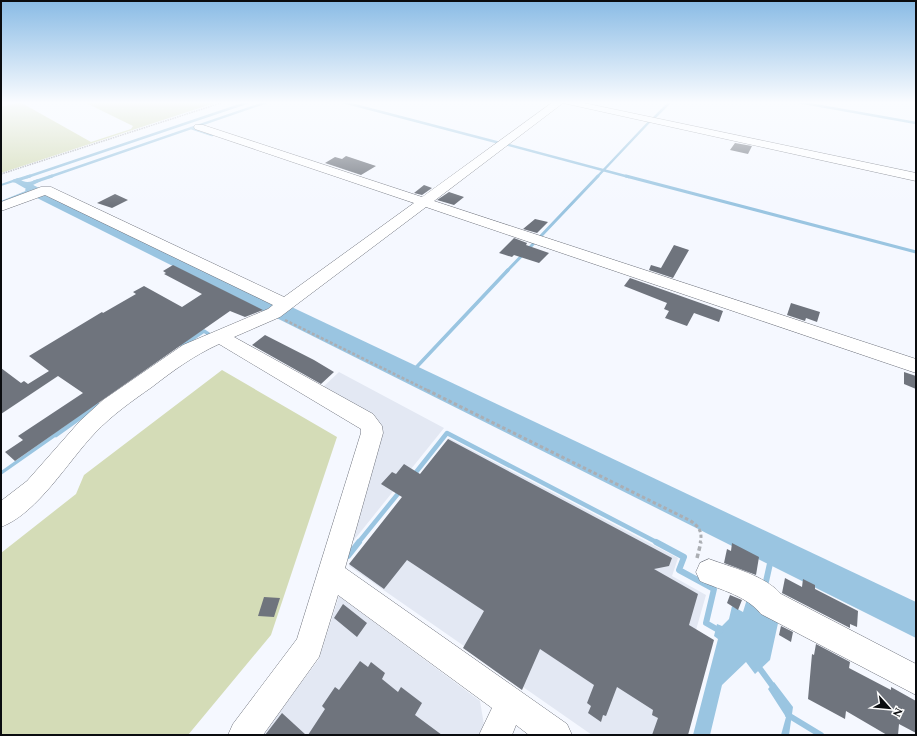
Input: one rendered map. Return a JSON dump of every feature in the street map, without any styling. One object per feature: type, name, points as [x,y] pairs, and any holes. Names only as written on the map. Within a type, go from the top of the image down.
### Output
[{"type":"street","points":[[222,136],[421,204],[916,366]]},
{"type":"street","points":[[1,516],[34,488],[98,415],[189,350],[280,310],[513,136]]},
{"type":"street","points":[[725,136],[916,178]]},
{"type":"street","points":[[1,207],[46,190],[53,192],[280,310]]},
{"type":"street","points":[[218,336],[366,420],[371,426],[372,433],[309,647],[295,668],[244,735]]},
{"type":"street","points":[[709,572],[762,596],[770,604],[916,680]]},
{"type":"street","points":[[331,574],[556,735]]},
{"type":"street","points":[[495,735],[510,702]]},
{"type":"path","points":[[1,174],[118,136]]},
{"type":"path","points":[[280,310],[689,520],[700,529],[702,536],[697,556],[698,564],[709,572]]},
{"type":"shaded area","points":[[339,372],[444,428],[346,550],[380,429],[321,389]]},
{"type":"shaded area","points":[[449,438],[678,558],[672,576],[706,595],[696,630],[686,735],[592,735],[349,566]]},
{"type":"shaded area","points":[[339,596],[480,701],[484,725],[479,735],[262,735],[319,659]]},
{"type":"green space","points":[[1,136],[81,136],[91,142],[113,136],[1,173]]},
{"type":"green space","points":[[222,370],[337,437],[271,635],[188,735],[1,735],[1,553],[76,494],[84,475]]},
{"type":"water","points":[[18,178],[26,182],[38,179],[41,181],[33,185],[38,189],[1,204],[1,201],[28,190],[14,182],[1,186],[1,184]]},
{"type":"water","points":[[59,430],[61,433],[1,475],[1,471]]},
{"type":"water","points":[[747,599],[780,614],[770,660],[755,674],[746,662],[722,685],[710,735],[693,735],[718,639],[714,636],[717,624],[722,626],[729,619],[732,606],[743,612]]},
{"type":"water","points":[[774,682],[793,707],[789,735],[781,735],[786,717],[768,689]]},
{"type":"building","points":[[735,143],[752,146],[748,154],[730,150]]},
{"type":"building","points":[[346,156],[376,166],[361,175],[325,163],[335,157],[342,159]]},
{"type":"building","points":[[424,185],[432,188],[422,195],[414,193]]},
{"type":"building","points":[[449,192],[464,197],[454,205],[437,200]]},
{"type":"building","points":[[115,194],[128,200],[112,208],[97,203]]},
{"type":"building","points":[[535,219],[548,222],[537,233],[523,229]]},
{"type":"building","points":[[514,238],[527,243],[526,245],[549,253],[539,263],[514,255],[512,257],[499,253]]},
{"type":"building","points":[[674,245],[689,250],[673,278],[649,270],[651,265],[661,268]]},
{"type":"building","points":[[173,265],[263,310],[245,317],[230,311],[15,461],[5,452],[23,440],[18,436],[83,393],[58,376],[1,414],[1,368],[21,383],[24,381],[28,384],[49,371],[29,356],[102,312],[103,313],[136,294],[133,292],[144,286],[182,307],[202,294],[164,274],[166,273],[163,271]]},
{"type":"building","points":[[630,278],[723,311],[719,322],[694,313],[687,326],[665,318],[669,311],[664,309],[667,303],[624,286]]},
{"type":"building","points":[[791,303],[820,312],[817,322],[806,318],[805,321],[787,315]]},
{"type":"building","points":[[265,335],[334,372],[321,384],[252,345]]},
{"type":"building","points":[[904,372],[916,376],[916,389],[904,384]]},
{"type":"building","points":[[448,439],[672,558],[669,566],[654,569],[698,594],[689,625],[714,640],[688,735],[652,735],[658,718],[652,715],[653,710],[617,687],[606,716],[603,715],[601,722],[588,713],[591,706],[587,703],[594,685],[540,649],[522,690],[463,648],[484,611],[407,560],[384,589],[349,564],[402,497],[381,484],[392,472],[396,474],[404,464],[420,474]]},
{"type":"building","points":[[732,543],[759,557],[756,575],[724,563],[727,549],[731,551]]},
{"type":"building","points":[[785,578],[802,587],[803,579],[815,585],[815,589],[858,611],[857,627],[850,624],[850,628],[782,593]]},
{"type":"building","points":[[730,595],[742,600],[738,610],[727,603]]},
{"type":"building","points":[[264,597],[280,598],[274,617],[258,616]]},
{"type":"building","points":[[343,604],[367,623],[357,637],[334,618]]},
{"type":"building","points":[[781,626],[793,632],[791,642],[779,635]]},
{"type":"building","points":[[816,644],[850,662],[849,668],[891,690],[891,687],[916,701],[916,733],[899,724],[898,735],[887,735],[846,711],[845,719],[808,699],[812,654],[814,655]]},
{"type":"building","points":[[360,661],[368,667],[371,662],[385,673],[382,679],[398,692],[401,687],[422,703],[415,715],[442,735],[308,735],[325,709],[322,706],[335,687],[339,690]]},
{"type":"building","points":[[282,713],[306,735],[265,735]]},
{"type":"waterway","points":[[29,176],[147,136]]},
{"type":"waterway","points":[[49,177],[167,136]]},
{"type":"waterway","points":[[475,136],[500,143]]},
{"type":"waterway","points":[[603,170],[635,136]]},
{"type":"waterway","points":[[505,144],[603,170]]},
{"type":"waterway","points":[[597,177],[603,170]]},
{"type":"waterway","points":[[603,170],[629,177]]},
{"type":"waterway","points":[[14,181],[29,176]]},
{"type":"waterway","points":[[539,238],[598,176]]},
{"type":"waterway","points":[[626,176],[916,252]]},
{"type":"waterway","points":[[34,182],[49,177]]},
{"type":"waterway","points":[[33,190],[916,620]]},
{"type":"waterway","points":[[507,271],[535,242]]},
{"type":"waterway","points":[[410,374],[508,270]]},
{"type":"waterway","points":[[182,346],[204,331],[210,335]]},
{"type":"waterway","points":[[56,435],[98,405]]},
{"type":"waterway","points":[[413,476],[447,433],[658,543]]},
{"type":"waterway","points":[[358,543],[401,490]]},
{"type":"waterway","points":[[348,556],[359,542]]},
{"type":"waterway","points":[[656,542],[684,557],[679,570],[714,589],[706,623],[720,631]]},
{"type":"waterway","points":[[765,586],[773,550]]},
{"type":"waterway","points":[[758,666],[774,688]]},
{"type":"waterway","points":[[788,715],[821,735]]}]
